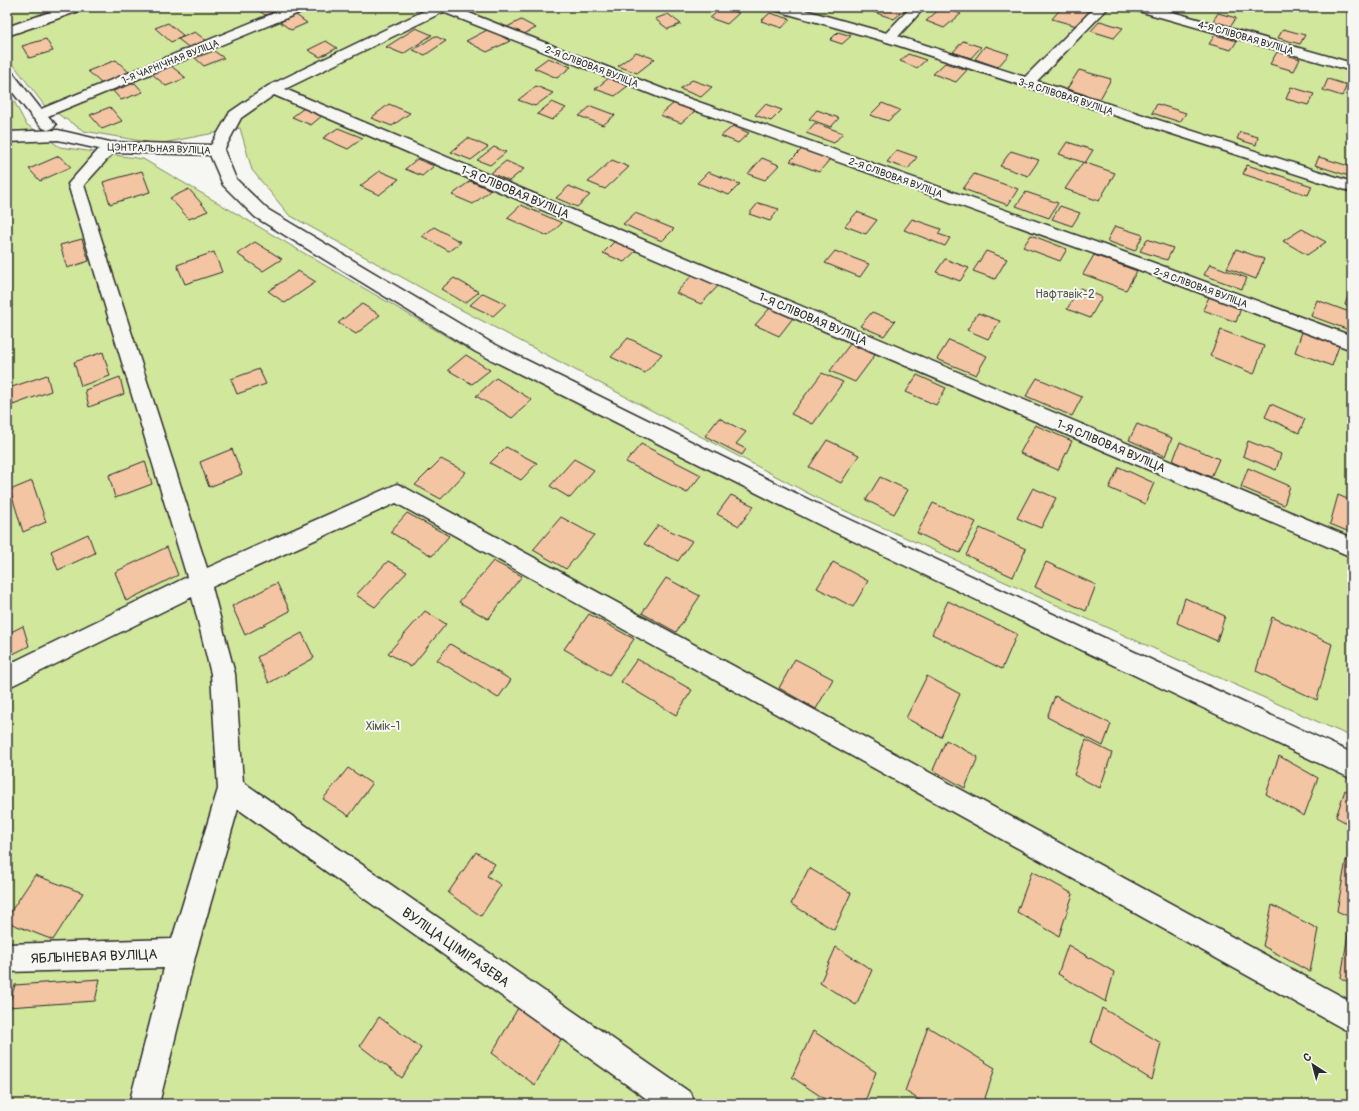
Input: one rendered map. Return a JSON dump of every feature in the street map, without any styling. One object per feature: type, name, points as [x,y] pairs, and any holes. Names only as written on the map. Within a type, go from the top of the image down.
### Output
[{"type":"street","points":[[7,32],[77,7]]},
{"type":"street","name":"1-Я ЧАРНІЧНАЯ ВУЛІЦА","points":[[38,115],[301,7]]},
{"type":"street","points":[[443,7],[273,89],[235,115],[216,150],[229,181],[260,213],[483,347],[830,520],[1352,766]]},
{"type":"street","name":"2-Я СЛІВОВАЯ ВУЛІЦА","points":[[443,7],[671,97],[1125,259],[1352,343]]},
{"type":"street","name":"3-Я СЛІВОВАЯ ВУЛІЦА","points":[[779,7],[889,38],[1352,187]]},
{"type":"street","points":[[889,38],[918,7]]},
{"type":"street","points":[[1027,83],[1102,7]]},
{"type":"street","name":"4-Я СЛІВОВАЯ ВУЛІЦА","points":[[1140,7],[1352,67]]},
{"type":"street","points":[[7,75],[38,115],[58,135]]},
{"type":"street","name":"1-Я СЛІВОВАЯ ВУЛІЦА","points":[[273,89],[1352,548]]},
{"type":"street","name":"ЦЭНТРАЛЬНАЯ ВУЛІЦА","points":[[7,137],[58,135],[110,147],[216,150]]},
{"type":"street","points":[[110,147],[76,184],[200,582],[223,674],[231,789],[182,953],[144,1104]]},
{"type":"street","points":[[7,677],[200,582],[397,493],[1352,1018]]},
{"type":"street","name":"ВУЛІЦА ЦІМІРАЗЕВА","points":[[231,789],[680,1104]]},
{"type":"street","name":"ЯБЛЫНЕВАЯ ВУЛІЦА","points":[[7,958],[182,953]]},
{"type":"green space","name":"Нафтавік-2","points":[[7,7],[1352,7],[1352,737],[819,499],[456,307],[289,215],[252,170],[240,128],[158,144],[84,131],[44,105],[7,56]]},
{"type":"green space","name":"Хімік-1","points":[[7,88],[26,124],[60,147],[143,159],[463,346],[1352,778],[1352,1104],[7,1104]]},
{"type":"building","points":[[265,7],[286,7],[265,15],[258,10]]},
{"type":"building","points":[[723,7],[739,13],[727,24],[710,18]]},
{"type":"building","points":[[871,7],[907,8],[894,19],[868,10]]},
{"type":"building","points":[[942,7],[961,14],[944,28],[926,21]]},
{"type":"building","points":[[1062,7],[1075,7],[1090,12],[1077,26],[1052,19]]},
{"type":"building","points":[[770,13],[790,19],[782,28],[761,21]]},
{"type":"building","points":[[1218,13],[1236,18],[1231,26],[1213,21]]},
{"type":"building","points":[[668,14],[681,24],[668,29],[655,19]]},
{"type":"building","points":[[296,15],[307,23],[291,30],[280,22]]},
{"type":"building","points":[[521,20],[536,28],[522,35],[507,27]]},
{"type":"building","points":[[1100,21],[1123,28],[1114,38],[1091,31]]},
{"type":"building","points":[[168,23],[184,36],[171,42],[155,28]]},
{"type":"building","points":[[416,28],[432,35],[403,54],[386,47]]},
{"type":"building","points":[[489,29],[510,41],[487,52],[466,41]]},
{"type":"building","points":[[1283,29],[1305,35],[1300,44],[1278,38]]},
{"type":"building","points":[[195,32],[208,42],[191,49],[178,39]]},
{"type":"building","points":[[838,32],[851,36],[842,44],[830,40]]},
{"type":"building","points":[[1215,35],[1237,41],[1231,50],[1209,44]]},
{"type":"building","points":[[435,36],[446,41],[425,55],[413,50]]},
{"type":"building","points":[[46,39],[53,51],[29,58],[22,46]]},
{"type":"building","points":[[326,41],[337,48],[320,57],[308,50]]},
{"type":"building","points":[[963,41],[981,47],[971,58],[953,52]]},
{"type":"building","points":[[985,46],[1009,54],[998,67],[975,59]]},
{"type":"building","points":[[214,51],[224,58],[204,66],[195,58]]},
{"type":"building","points":[[636,52],[655,59],[637,73],[618,66]]},
{"type":"building","points":[[1277,52],[1300,59],[1294,71],[1270,64]]},
{"type":"building","points":[[908,54],[926,60],[917,68],[900,61]]},
{"type":"building","points":[[548,58],[571,67],[557,78],[534,68]]},
{"type":"building","points":[[116,60],[131,74],[103,85],[88,71]]},
{"type":"building","points":[[945,63],[967,70],[956,82],[933,74]]},
{"type":"building","points":[[170,65],[186,78],[166,86],[151,73]]},
{"type":"building","points":[[1079,70],[1111,79],[1100,99],[1067,89]]},
{"type":"building","points":[[609,78],[629,85],[615,96],[595,89]]},
{"type":"building","points":[[1328,79],[1347,85],[1342,96],[1323,90]]},
{"type":"building","points":[[692,80],[712,87],[701,97],[680,89]]},
{"type":"building","points":[[135,83],[143,92],[121,100],[113,91]]},
{"type":"building","points":[[536,86],[553,93],[535,106],[518,100]]},
{"type":"building","points":[[1291,87],[1314,94],[1308,105],[1286,99]]},
{"type":"building","points":[[552,102],[566,108],[552,120],[537,114]]},
{"type":"building","points":[[674,103],[695,111],[681,123],[660,115]]},
{"type":"building","points":[[882,103],[900,110],[888,121],[870,115]]},
{"type":"building","points":[[389,104],[410,113],[392,126],[371,118]]},
{"type":"building","points":[[765,104],[782,110],[771,121],[755,115]]},
{"type":"building","points":[[1157,104],[1186,113],[1180,122],[1152,113]]},
{"type":"building","points":[[591,106],[615,115],[603,125],[579,116]]},
{"type":"building","points":[[110,107],[122,121],[102,129],[90,115]]},
{"type":"building","points":[[304,108],[323,115],[311,125],[292,117]]},
{"type":"building","points":[[817,110],[839,118],[831,127],[809,119]]},
{"type":"building","points":[[815,123],[843,133],[834,143],[806,133]]},
{"type":"building","points":[[733,126],[749,133],[738,143],[721,136]]},
{"type":"building","points":[[338,128],[363,138],[348,149],[323,138]]},
{"type":"building","points":[[1240,132],[1258,137],[1256,145],[1237,139]]},
{"type":"building","points":[[468,138],[488,147],[471,160],[451,152]]},
{"type":"building","points":[[1067,142],[1093,150],[1085,163],[1059,154]]},
{"type":"building","points":[[494,147],[506,152],[490,165],[477,160]]},
{"type":"building","points":[[804,147],[832,157],[819,172],[790,161]]},
{"type":"building","points":[[897,150],[917,157],[908,169],[887,162]]},
{"type":"building","points":[[1011,151],[1039,160],[1028,176],[1000,166]]},
{"type":"building","points":[[59,156],[71,167],[40,181],[29,169]]},
{"type":"building","points":[[1319,157],[1352,167],[1352,177],[1315,165]]},
{"type":"building","points":[[762,158],[779,165],[765,180],[748,174]]},
{"type":"building","points":[[417,159],[434,166],[422,176],[405,169]]},
{"type":"building","points":[[612,160],[629,167],[605,189],[588,182]]},
{"type":"building","points":[[506,161],[524,169],[509,181],[491,173]]},
{"type":"building","points":[[1083,162],[1115,173],[1099,201],[1065,189]]},
{"type":"building","points":[[1247,165],[1312,186],[1308,195],[1243,174]]},
{"type":"building","points":[[142,171],[150,192],[110,204],[103,182]]},
{"type":"building","points":[[380,171],[399,179],[379,195],[360,186]]},
{"type":"building","points":[[708,172],[740,184],[729,195],[697,183]]},
{"type":"building","points":[[974,174],[1018,189],[1008,205],[963,189]]},
{"type":"building","points":[[470,181],[491,190],[473,204],[452,195]]},
{"type":"building","points":[[569,186],[590,195],[577,207],[556,198]]},
{"type":"building","points":[[189,189],[208,211],[189,219],[170,198]]},
{"type":"building","points":[[1026,192],[1058,203],[1049,218],[1016,206]]},
{"type":"building","points":[[758,203],[779,209],[770,221],[749,214]]},
{"type":"building","points":[[521,205],[562,223],[548,236],[507,218]]},
{"type":"building","points":[[1060,206],[1080,213],[1072,226],[1052,219]]},
{"type":"building","points":[[857,212],[877,220],[866,234],[845,226]]},
{"type":"building","points":[[635,213],[674,229],[662,241],[623,224]]},
{"type":"building","points":[[912,219],[941,229],[938,234],[950,238],[945,246],[904,230]]},
{"type":"building","points":[[1115,226],[1143,235],[1135,251],[1107,241]]},
{"type":"building","points":[[434,227],[461,242],[449,251],[422,236]]},
{"type":"building","points":[[1302,229],[1326,242],[1307,255],[1283,241]]},
{"type":"building","points":[[1031,235],[1067,249],[1060,261],[1023,247]]},
{"type":"building","points":[[82,239],[89,261],[67,268],[60,245]]},
{"type":"building","points":[[1147,239],[1173,248],[1167,260],[1140,251]]},
{"type":"building","points":[[616,240],[638,249],[624,262],[603,253]]},
{"type":"building","points":[[255,242],[282,259],[263,271],[237,254]]},
{"type":"building","points":[[1236,249],[1264,259],[1256,279],[1227,268]]},
{"type":"building","points":[[835,251],[869,264],[860,277],[825,263]]},
{"type":"building","points":[[986,251],[1007,259],[995,279],[973,271]]},
{"type":"building","points":[[214,252],[222,272],[185,284],[177,265]]},
{"type":"building","points":[[1094,255],[1137,271],[1126,290],[1083,274]]},
{"type":"building","points":[[945,259],[969,268],[960,281],[936,272]]},
{"type":"building","points":[[1210,264],[1247,278],[1242,289],[1204,275]]},
{"type":"building","points":[[298,271],[316,282],[285,303],[268,291]]},
{"type":"building","points":[[693,274],[719,285],[701,304],[676,293]]},
{"type":"building","points":[[454,278],[479,292],[465,303],[441,289]]},
{"type":"building","points":[[1352,283],[1352,307],[1345,305]]},
{"type":"building","points":[[1080,288],[1102,297],[1090,318],[1067,309]]},
{"type":"building","points":[[483,293],[506,304],[493,316],[470,305]]},
{"type":"building","points":[[1209,297],[1241,308],[1236,322],[1203,310]]},
{"type":"building","points":[[1317,300],[1352,313],[1352,320],[1349,330],[1311,316]]},
{"type":"building","points":[[362,304],[380,315],[356,334],[338,323]]},
{"type":"building","points":[[770,308],[793,318],[779,336],[755,325]]},
{"type":"building","points":[[872,312],[895,321],[884,336],[860,326]]},
{"type":"building","points":[[978,313],[1000,321],[988,339],[967,330]]},
{"type":"building","points":[[1221,330],[1264,346],[1254,374],[1210,356]]},
{"type":"building","points":[[1302,332],[1339,346],[1332,366],[1295,352]]},
{"type":"building","points":[[628,338],[662,354],[645,373],[611,357]]},
{"type":"building","points":[[949,340],[987,356],[976,375],[937,359]]},
{"type":"building","points":[[850,344],[875,355],[855,382],[830,371]]},
{"type":"building","points":[[103,352],[110,376],[81,386],[74,362]]},
{"type":"building","points":[[466,355],[490,370],[472,384],[448,370]]},
{"type":"building","points":[[259,369],[266,384],[237,394],[231,379]]},
{"type":"building","points":[[822,373],[843,382],[813,424],[791,414]]},
{"type":"building","points":[[47,375],[51,391],[13,405],[9,388]]},
{"type":"building","points":[[917,375],[946,388],[936,405],[906,392]]},
{"type":"building","points":[[120,377],[124,394],[89,407],[85,390]]},
{"type":"building","points":[[496,378],[532,400],[512,418],[476,396]]},
{"type":"building","points":[[1037,378],[1082,397],[1072,416],[1026,396]]},
{"type":"building","points":[[1271,404],[1305,419],[1299,433],[1265,417]]},
{"type":"building","points":[[719,418],[746,432],[736,444],[746,449],[742,455],[705,436]]},
{"type":"building","points":[[1137,424],[1172,438],[1165,456],[1129,440]]},
{"type":"building","points":[[1035,425],[1072,441],[1058,470],[1020,453]]},
{"type":"building","points":[[827,440],[859,455],[841,483],[809,467]]},
{"type":"building","points":[[1248,441],[1281,454],[1276,470],[1243,456]]},
{"type":"building","points":[[1180,442],[1219,459],[1211,477],[1173,461]]},
{"type":"building","points":[[641,444],[701,475],[687,493],[626,462]]},
{"type":"building","points":[[506,447],[537,463],[521,480],[490,463]]},
{"type":"building","points":[[232,449],[242,474],[209,487],[200,462]]},
{"type":"building","points":[[441,459],[466,472],[441,499],[415,485]]},
{"type":"building","points":[[574,459],[594,470],[570,498],[550,486]]},
{"type":"building","points":[[145,461],[152,484],[115,498],[109,475]]},
{"type":"building","points":[[1119,467],[1154,483],[1145,504],[1109,488]]},
{"type":"building","points":[[1248,468],[1290,486],[1284,505],[1241,487]]},
{"type":"building","points":[[880,477],[908,490],[894,514],[866,500]]},
{"type":"building","points":[[32,481],[46,522],[23,532],[10,490]]},
{"type":"building","points":[[1033,488],[1056,498],[1041,528],[1017,518]]},
{"type":"building","points":[[731,495],[754,506],[739,526],[717,514]]},
{"type":"building","points":[[1338,495],[1352,501],[1352,533],[1330,524]]},
{"type":"building","points":[[933,503],[976,522],[960,553],[917,533]]},
{"type":"building","points":[[407,513],[449,536],[432,556],[390,532]]},
{"type":"building","points":[[561,517],[594,535],[566,569],[533,550]]},
{"type":"building","points":[[658,525],[692,541],[678,561],[644,544]]},
{"type":"building","points":[[980,528],[1026,549],[1013,577],[966,555]]},
{"type":"building","points":[[88,534],[95,553],[58,570],[51,551]]},
{"type":"building","points":[[167,547],[178,575],[126,601],[115,572]]},
{"type":"building","points":[[388,561],[407,572],[375,607],[356,595]]},
{"type":"building","points":[[493,561],[522,576],[488,619],[459,602]]},
{"type":"building","points":[[833,562],[868,581],[853,607],[817,588]]},
{"type":"building","points":[[1046,562],[1096,585],[1086,611],[1035,587]]},
{"type":"building","points":[[666,578],[700,596],[676,632],[642,613]]},
{"type":"building","points":[[277,583],[290,611],[245,635],[232,606]]},
{"type":"building","points":[[1185,598],[1225,616],[1217,641],[1177,623]]},
{"type":"building","points":[[948,601],[1017,634],[1002,669],[932,634]]},
{"type":"building","points":[[425,611],[446,624],[411,667],[388,653]]},
{"type":"building","points":[[589,614],[634,639],[609,675],[564,649]]},
{"type":"building","points":[[1272,617],[1332,644],[1317,700],[1256,671]]},
{"type":"building","points":[[23,626],[29,646],[7,657],[7,634]]},
{"type":"building","points":[[302,633],[314,658],[269,683],[257,657]]},
{"type":"building","points":[[450,644],[511,680],[498,698],[437,660]]},
{"type":"building","points":[[637,659],[692,690],[676,715],[621,682]]},
{"type":"building","points":[[795,659],[833,679],[816,709],[779,688]]},
{"type":"building","points":[[927,676],[960,694],[941,737],[906,718]]},
{"type":"building","points":[[1055,696],[1111,724],[1103,746],[1047,717]]},
{"type":"building","points":[[946,740],[978,757],[965,788],[933,770]]},
{"type":"building","points":[[1086,740],[1112,753],[1100,788],[1074,775]]},
{"type":"building","points":[[1279,756],[1318,778],[1304,816],[1266,794]]},
{"type":"building","points":[[348,768],[372,784],[349,816],[323,799]]},
{"type":"building","points":[[1345,790],[1352,794],[1352,826],[1336,817]]},
{"type":"building","points":[[476,852],[495,864],[487,876],[501,885],[481,916],[448,893]]},
{"type":"building","points":[[1346,860],[1352,863],[1352,918],[1337,911]]},
{"type":"building","points":[[809,868],[851,893],[834,930],[791,904]]},
{"type":"building","points":[[1032,871],[1073,894],[1059,936],[1017,912]]},
{"type":"building","points":[[35,875],[83,893],[53,940],[7,922],[7,917]]},
{"type":"building","points":[[1272,905],[1318,929],[1310,972],[1263,946]]},
{"type":"building","points":[[1349,927],[1352,929],[1352,984],[1341,978]]},
{"type":"building","points":[[1068,945],[1114,972],[1106,1002],[1058,974]]},
{"type":"building","points":[[836,947],[872,970],[856,1005],[820,983]]},
{"type":"building","points":[[100,979],[95,1001],[8,1007],[15,985]]},
{"type":"building","points":[[522,1001],[565,1032],[535,1085],[492,1053]]},
{"type":"building","points":[[1102,1008],[1161,1043],[1152,1080],[1091,1043]]},
{"type":"building","points":[[379,1017],[421,1048],[402,1078],[360,1046]]},
{"type":"building","points":[[928,1027],[995,1068],[983,1104],[926,1104],[905,1091]]},
{"type":"building","points":[[813,1031],[876,1072],[864,1104],[832,1104],[792,1077]]}]
